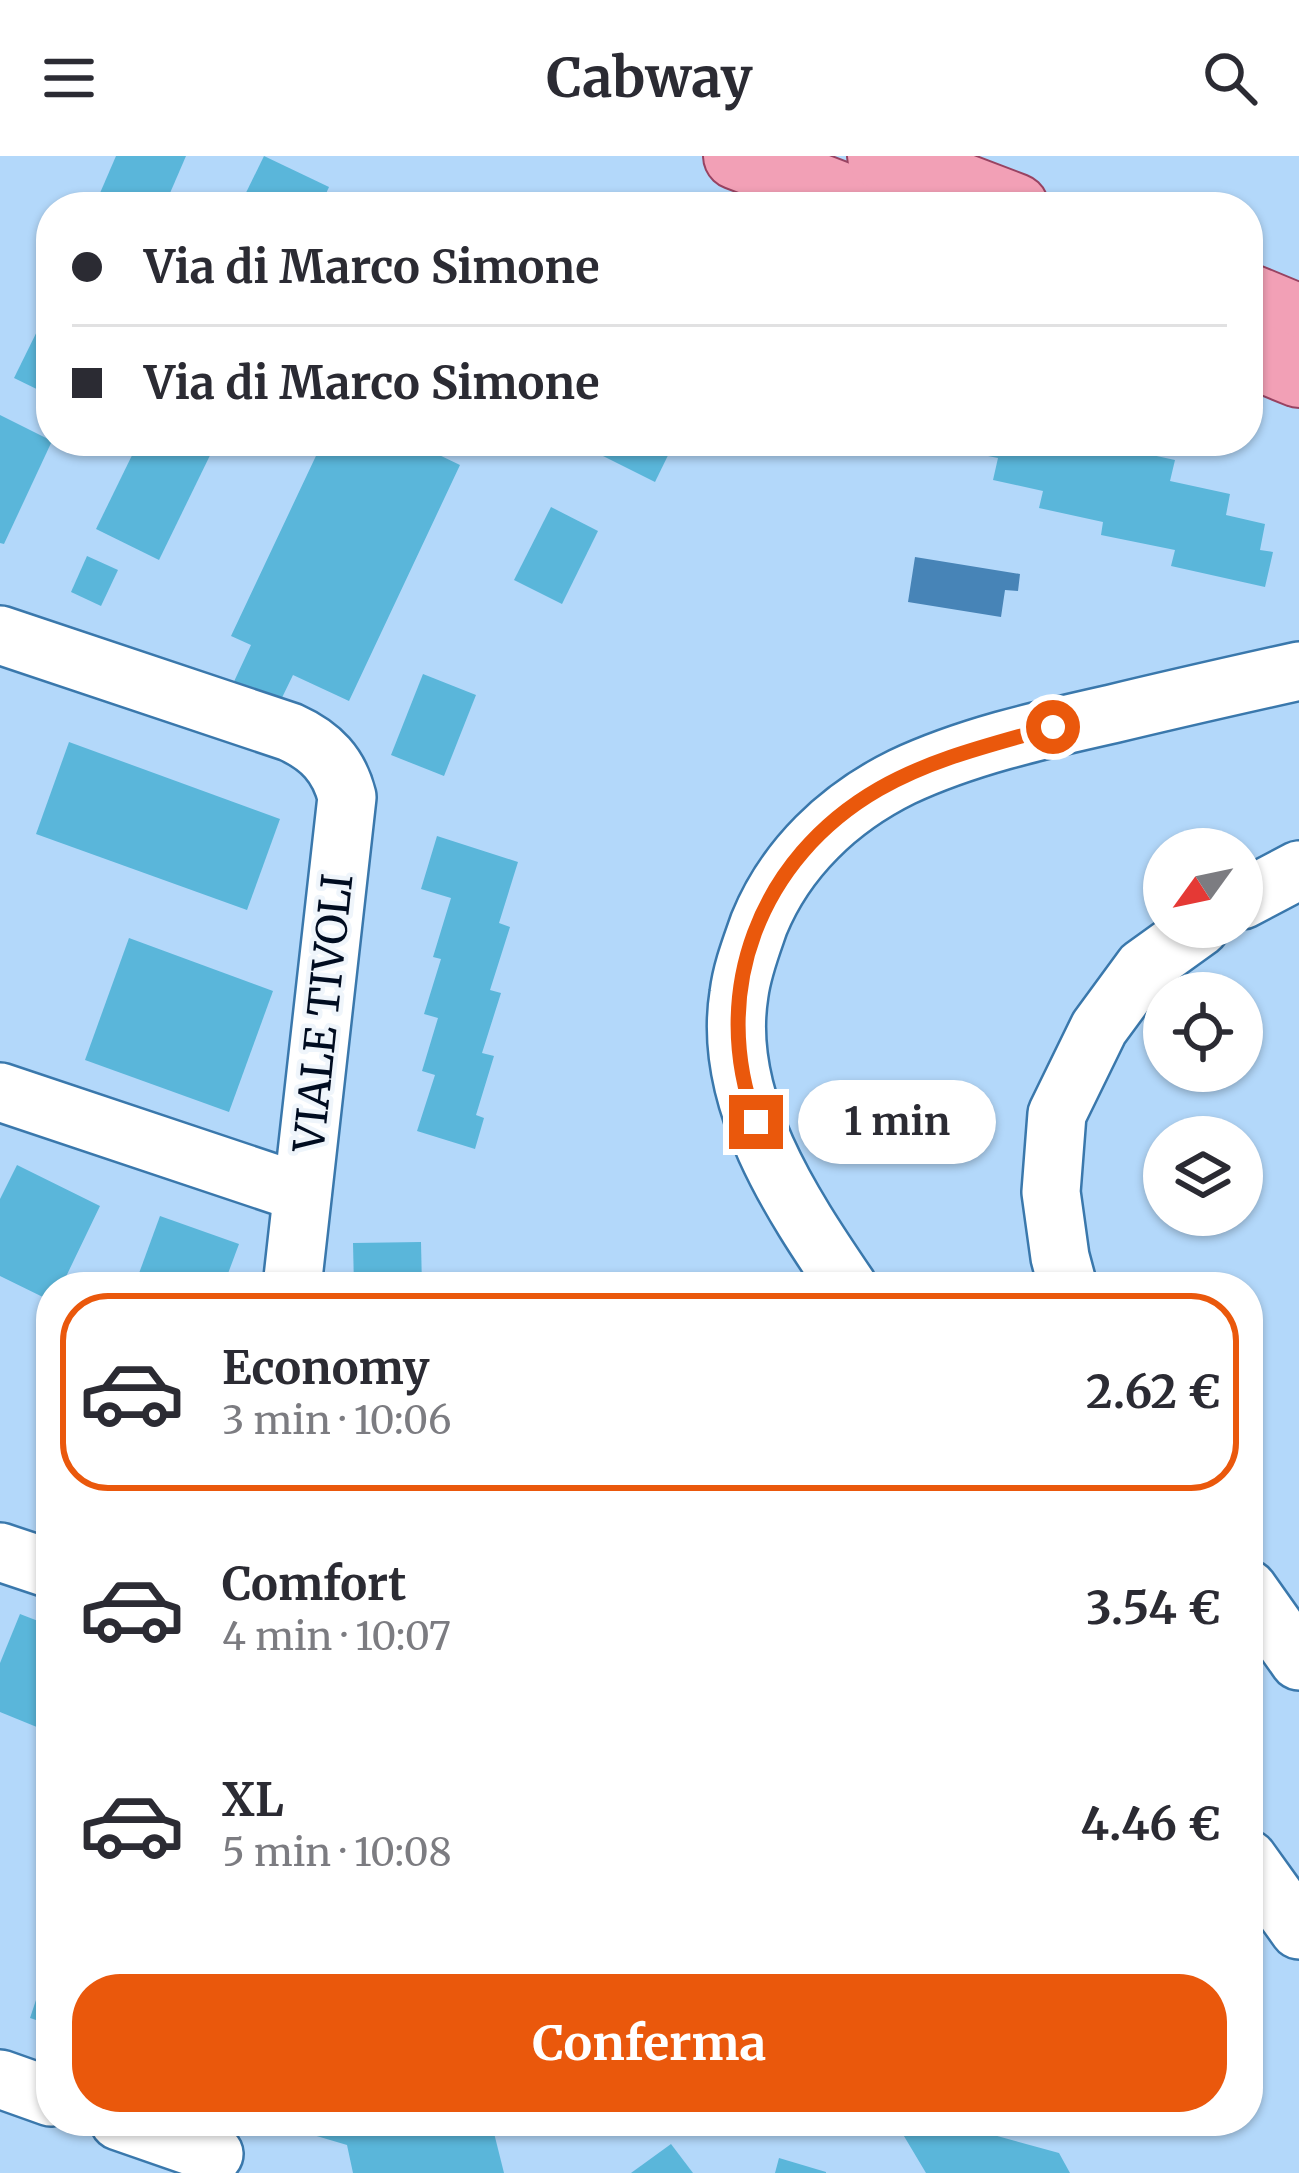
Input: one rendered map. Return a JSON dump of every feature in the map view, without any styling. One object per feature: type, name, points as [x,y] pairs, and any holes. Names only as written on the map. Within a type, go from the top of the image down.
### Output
[{"type":"main road","points":[[737,156],[831,192]]},
{"type":"main road","points":[[881,156],[976,192]]},
{"type":"main road","points":[[1263,304],[1299,319]]},
{"type":"main road","points":[[1263,359],[1299,374]]},
{"type":"street","name":"VIALE TIVOLI","points":[[0,635],[290,732],[317,748],[337,768],[347,797],[294,1272]]},
{"type":"street","points":[[839,1272],[785,1185],[749,1104],[736,1031],[741,982],[755,936],[781,880],[798,856],[860,801],[943,760],[1053,727],[1299,671]]},
{"type":"street","points":[[1263,889],[1299,871]]},
{"type":"street","points":[[1064,1272],[1051,1192],[1057,1114],[1099,1028],[1143,968],[1171,948]]},
{"type":"street","points":[[0,1092],[302,1193]]},
{"type":"street","points":[[0,1552],[36,1564]]},
{"type":"street","points":[[1263,1609],[1299,1661]]},
{"type":"street","points":[[1263,1880],[1299,1930]]},
{"type":"street","points":[[0,2079],[36,2092]]},
{"type":"street","points":[[169,2136],[213,2149]]},
{"type":"water","points":[[915,557],[1020,574],[1018,591],[1005,590],[1001,617],[908,602]]},
{"type":"building","points":[[116,156],[186,156],[170,192],[100,192]]},
{"type":"building","points":[[264,156],[329,187],[327,192],[246,192]]},
{"type":"building","points":[[36,333],[36,389],[14,378]]},
{"type":"building","points":[[0,415],[36,433],[36,456],[45,456],[4,544],[0,543]]},
{"type":"building","points":[[132,456],[210,456],[159,560],[96,529]]},
{"type":"building","points":[[316,456],[441,456],[460,465],[349,701],[293,675],[276,710],[231,688],[251,645],[231,636]]},
{"type":"building","points":[[603,456],[668,456],[655,482]]},
{"type":"building","points":[[988,456],[1157,456],[1175,460],[1170,481],[1230,494],[1226,515],[1265,524],[1260,550],[1273,552],[1265,587],[1171,566],[1175,550],[1101,535],[1103,522],[1039,508],[1043,491],[993,480],[998,458]]},
{"type":"building","points":[[551,507],[598,531],[562,604],[514,580]]},
{"type":"building","points":[[87,556],[118,570],[101,606],[71,592]]},
{"type":"building","points":[[423,674],[476,695],[444,776],[391,755]]},
{"type":"building","points":[[69,742],[280,819],[247,910],[36,834]]},
{"type":"building","points":[[437,836],[518,862],[499,923],[510,927],[490,990],[501,993],[482,1053],[494,1056],[476,1115],[484,1118],[475,1149],[417,1131],[435,1075],[422,1071],[438,1018],[424,1014],[441,959],[433,957],[451,898],[421,889]]},
{"type":"building","points":[[129,938],[273,991],[229,1112],[85,1060]]},
{"type":"building","points":[[17,1165],[100,1206],[68,1272],[36,1272],[36,1294],[0,1276],[0,1199]]},
{"type":"building","points":[[160,1216],[239,1244],[229,1272],[139,1272]]},
{"type":"building","points":[[421,1242],[422,1272],[354,1272],[353,1243]]},
{"type":"building","points":[[20,1614],[36,1620],[36,1727],[0,1712],[0,1663]]},
{"type":"building","points":[[317,2136],[495,2136],[504,2173],[353,2173],[347,2145]]},
{"type":"building","points":[[904,2136],[997,2136],[1059,2153],[1070,2173],[926,2173]]},
{"type":"building","points":[[671,2144],[693,2173],[631,2173]]},
{"type":"building","points":[[779,2158],[826,2172],[826,2173],[775,2173]]},
{"type":"route","points":[[756,1122],[739,1061],[738,997],[767,905],[798,856],[860,801],[899,779],[943,760],[1053,727]]}]
